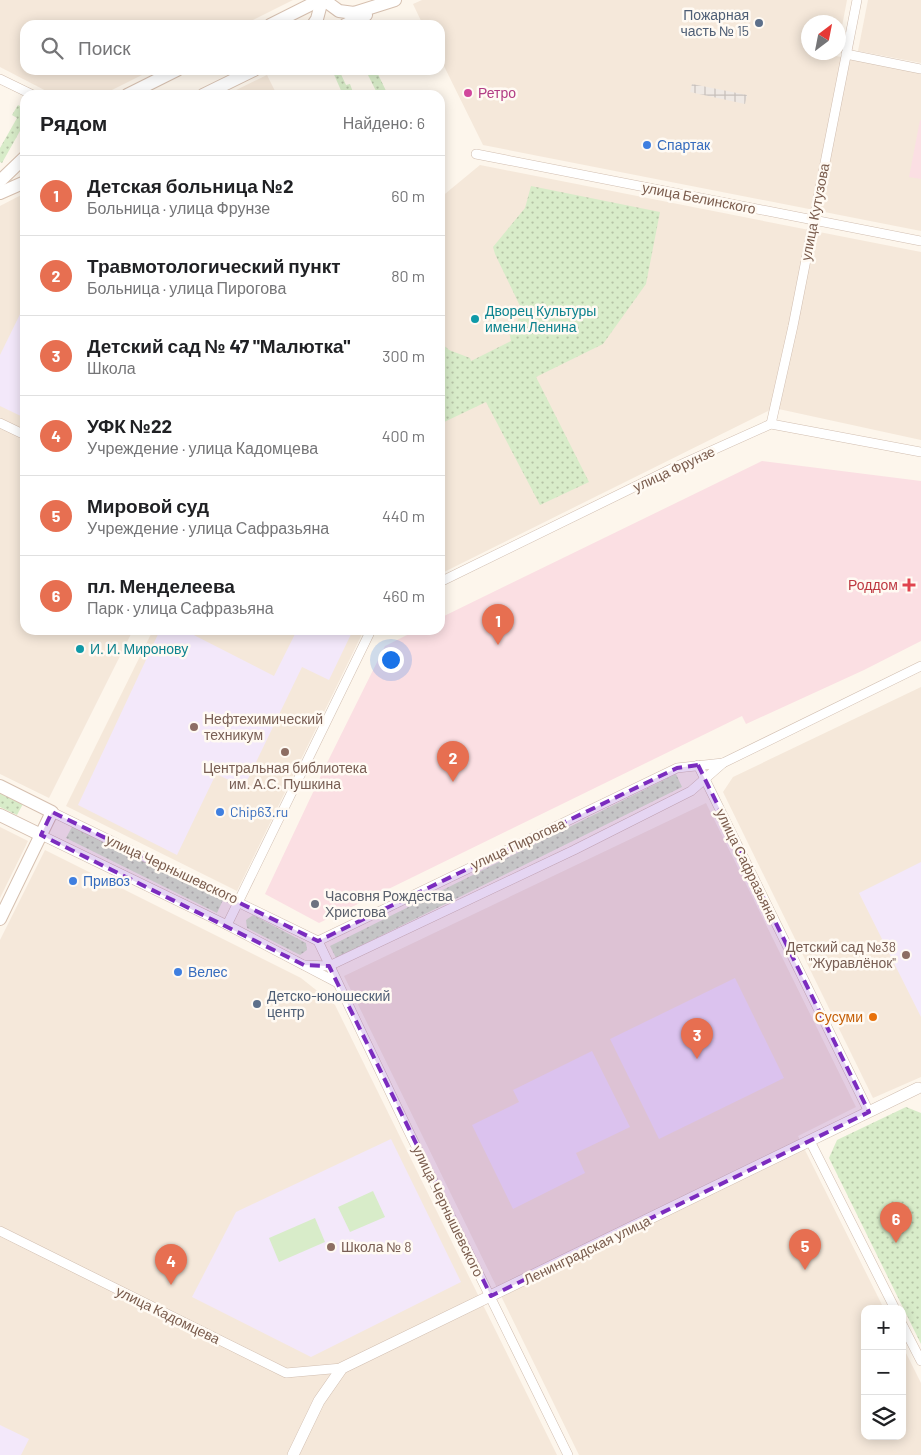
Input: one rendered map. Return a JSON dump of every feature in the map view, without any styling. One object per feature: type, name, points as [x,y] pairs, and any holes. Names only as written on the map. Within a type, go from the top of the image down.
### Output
[{"type":"main road","points":[[322,0],[339,11],[354,13],[396,0]]},
{"type":"main road","points":[[280,20],[322,0]]},
{"type":"main road","points":[[316,20],[322,0]]},
{"type":"main road","points":[[355,20],[396,0]]},
{"type":"main road","points":[[137,90],[167,75]]},
{"type":"main road","points":[[212,90],[244,75]]},
{"type":"main road","points":[[0,181],[20,161]]},
{"type":"main road","points":[[0,193],[20,184]]},
{"type":"main road","name":"улица Чернышевского","points":[[0,786],[52,812]]},
{"type":"main road","points":[[0,918],[52,812]]},
{"type":"main road","name":"улица Чернышевского","points":[[0,815],[41,835]]},
{"type":"street","name":"улица Кутузова","points":[[846,54],[857,0]]},
{"type":"street","points":[[846,54],[921,69]]},
{"type":"street","name":"улица Кутузова","points":[[771,424],[793,326],[845,60]]},
{"type":"street","points":[[0,79],[23,90]]},
{"type":"street","name":"улица Белинского","points":[[476,154],[921,241]]},
{"type":"street","points":[[0,423],[20,433]]},
{"type":"street","points":[[771,424],[921,452]]},
{"type":"street","name":"улица Фрунзе","points":[[445,580],[673,468],[771,424]]},
{"type":"street","points":[[227,925],[370,635]]},
{"type":"street","name":"улица Пирогова","points":[[329,966],[574,850],[691,792],[723,763],[921,666]]},
{"type":"street","name":"улица Пирогова","points":[[318,941],[677,768],[723,763]]},
{"type":"street","name":"улица Сафразьяна","points":[[698,765],[869,1112]]},
{"type":"street","name":"улица Чернышевского","points":[[52,812],[239,901],[318,941],[568,1455]]},
{"type":"street","name":"улица Чернышевского","points":[[41,835],[227,925],[304,965],[329,966]]},
{"type":"street","points":[[304,965],[337,982]]},
{"type":"street","name":"Ленинградская улица","points":[[293,1455],[319,1401],[342,1368],[869,1112],[920,1090]]},
{"type":"street","points":[[810,1141],[892,1305]]},
{"type":"street","name":"улица Кадомцева","points":[[0,1231],[286,1373],[342,1368]]},
{"type":"street","points":[[906,1332],[921,1362]]},
{"type":"highlighted area","points":[[698,765],[869,1112],[491,1296],[329,966],[304,965],[41,835],[52,812],[318,941],[677,768]]},
{"type":"shaded area","points":[[0,0],[293,0],[253,20],[20,20],[20,75],[142,75],[112,90],[44,90],[0,67]]},
{"type":"shaded area","points":[[422,0],[847,0],[844,15],[801,15],[801,60],[846,60],[846,58],[921,73],[921,231],[483,145],[445,68],[445,20],[421,20],[413,4]]},
{"type":"shaded area","points":[[868,0],[921,0],[921,63],[858,51]]},
{"type":"shaded area","points":[[267,75],[274,90],[236,90]]},
{"type":"shaded area","points":[[692,84],[747,95],[745,104],[690,92]]},
{"type":"shaded area","points":[[921,121],[921,179],[909,177]]},
{"type":"shaded area","points":[[480,165],[921,252],[921,440],[774,408],[445,572],[445,194]]},
{"type":"shaded area","points":[[20,196],[20,635],[130,635],[49,798],[0,774],[0,206]]},
{"type":"shaded area","points":[[20,314],[20,416],[0,406],[0,355]]},
{"type":"shaded area","points":[[762,461],[921,481],[921,641],[864,670],[746,724],[742,716],[319,923],[265,894],[385,646],[407,635],[445,635],[445,616]]},
{"type":"shaded area","name":"Нефтехимический техникум","points":[[151,635],[362,635],[237,891],[66,806]]},
{"type":"shaded area","name":"Нефтехимический техникум","points":[[158,635],[194,635],[274,676],[294,635],[351,635],[329,680],[302,667],[244,787],[216,774],[177,855],[78,805]]},
{"type":"shaded area","points":[[921,687],[921,1077],[873,1098],[723,792],[733,777]]},
{"type":"shaded area","points":[[706,803],[856,1107],[798,1136],[882,1305],[861,1305],[861,1440],[906,1440],[906,1353],[921,1383],[921,1455],[579,1455],[344,976]]},
{"type":"shaded area","points":[[0,827],[28,841],[0,898]]},
{"type":"shaded area","points":[[45,850],[301,978],[335,1005],[557,1455],[0,1455],[0,940]]},
{"type":"shaded area","name":"Детский сад №38 \"Журавлёнок\"","points":[[921,862],[921,1017],[859,893]]},
{"type":"shaded area","points":[[735,978],[784,1078],[659,1139],[610,1039]]},
{"type":"shaded area","points":[[592,1051],[630,1127],[576,1153],[585,1173],[513,1209],[472,1125],[519,1102],[513,1090]]},
{"type":"shaded area","name":"Школа № 8","points":[[391,1139],[461,1282],[311,1357],[192,1297],[236,1212]]},
{"type":"shaded area","points":[[0,1425],[29,1439],[21,1455],[0,1455]]},
{"type":"green space","points":[[334,75],[341,75],[346,85],[350,84],[352,90],[341,90]]},
{"type":"green space","points":[[368,75],[378,75],[386,90],[376,90]]},
{"type":"green space","points":[[18,105],[20,106],[20,131],[2,163],[0,162],[0,148],[17,118],[12,115]]},
{"type":"green space","points":[[531,186],[660,212],[646,284],[603,344],[536,377],[589,482],[540,505],[486,402],[445,422],[445,346],[449,350],[470,358],[471,361],[511,341],[509,332],[520,317],[520,306],[493,247],[525,208]]},
{"type":"green space","points":[[676,774],[682,787],[336,958],[330,946]]},
{"type":"green space","points":[[0,791],[24,802],[17,815],[0,807]]},
{"type":"green space","points":[[73,825],[223,900],[217,913],[66,838]]},
{"type":"green space","points":[[253,915],[306,943],[307,950],[300,955],[247,928],[246,920]]},
{"type":"green space","points":[[906,1107],[921,1113],[921,1344],[906,1314],[906,1305],[902,1305],[829,1158],[837,1140]]},
{"type":"green space","points":[[373,1191],[385,1217],[350,1232],[338,1207]]},
{"type":"green space","points":[[315,1218],[325,1242],[279,1262],[269,1238]]},
{"type":"place","name":"Пожарная часть № 15","points":[[759,23]]},
{"type":"place","name":"Ретро","points":[[468,93]]},
{"type":"place","name":"Спартак","points":[[647,145]]},
{"type":"place","name":"Дворец Культуры имени Ленина","points":[[475,319]]},
{"type":"place","name":"Роддом","points":[[909,585]]},
{"type":"place","name":"Детская больница №2","points":[[498,645]]},
{"type":"place","name":"И. И. Миронову","points":[[80,649]]},
{"type":"place","name":"Нефтехимический техникум","points":[[194,727]]},
{"type":"place","name":"Центральная библиотека им. А.С. Пушкина","points":[[285,752]]},
{"type":"place","name":"Травмотологический пункт","points":[[453,782]]},
{"type":"place","name":"Chip63.ru","points":[[220,812]]},
{"type":"place","name":"Привоз","points":[[73,881]]},
{"type":"place","name":"Часовня Рождества Христова","points":[[315,904]]},
{"type":"place","name":"Детский сад №38 \"Журавлёнок\"","points":[[906,955]]},
{"type":"place","name":"Велес","points":[[178,972]]},
{"type":"place","name":"Детско-юношеский центр","points":[[257,1004]]},
{"type":"place","name":"Сусуми","points":[[873,1017]]},
{"type":"place","name":"Детский сад № 47 \"Малютка\"","points":[[697,1059]]},
{"type":"place","name":"пл. Менделеева","points":[[896,1243]]},
{"type":"place","name":"Школа № 8","points":[[331,1247]]},
{"type":"place","name":"Мировой суд","points":[[805,1270]]},
{"type":"place","name":"УФК №22","points":[[171,1285]]}]
